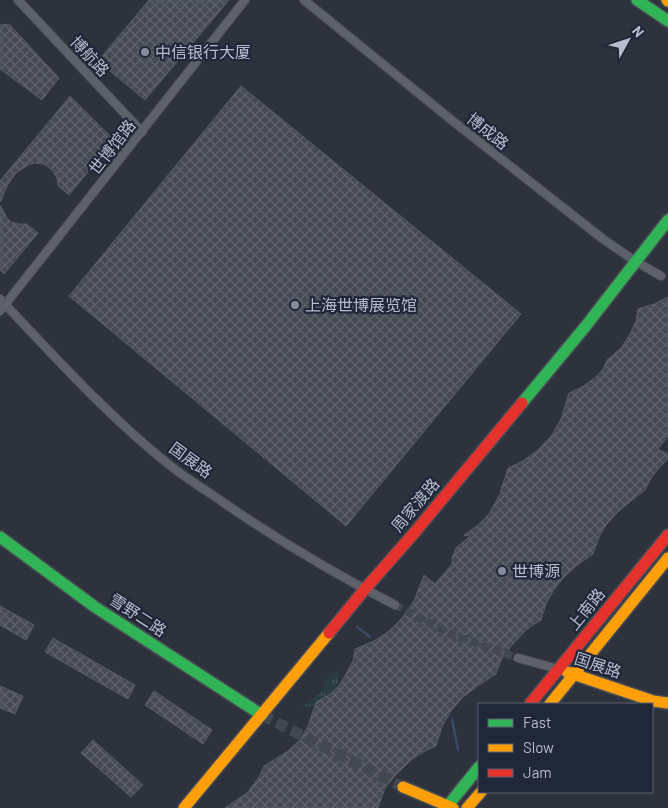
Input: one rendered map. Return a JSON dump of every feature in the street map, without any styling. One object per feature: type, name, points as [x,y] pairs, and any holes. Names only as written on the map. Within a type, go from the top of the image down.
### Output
[{"type":"street","name":"博航路","points":[[18,0],[142,132]]},
{"type":"street","name":"世博馆路","points":[[2,305],[142,132],[245,0]]},
{"type":"street","name":"博成路","points":[[304,0],[603,239],[661,276]]},
{"type":"street","points":[[637,0],[668,21]]},
{"type":"street","name":"周家渡路","points":[[184,808],[585,327],[668,220]]},
{"type":"street","name":"国展路","points":[[2,305],[145,445],[169,464],[258,527],[395,605]]},
{"type":"street","name":"上南路","points":[[531,703],[668,535]]},
{"type":"street","name":"雪野二路","points":[[0,537],[95,607],[262,714]]},
{"type":"street","name":"上南路","points":[[551,703],[668,558]]},
{"type":"street","name":"国展路","points":[[518,658],[574,674],[653,701],[668,703]]},
{"type":"street","points":[[403,787],[449,807],[478,768]]},
{"type":"street","points":[[467,808],[479,793]]},
{"type":"green space","points":[[339,670],[336,704],[327,708],[302,706],[321,693],[327,678]]},
{"type":"building","name":"中信银行大厦","points":[[149,0],[229,0],[145,100],[98,61]]},
{"type":"building","points":[[9,24],[59,78],[42,100],[0,69],[0,25]]},
{"type":"building","name":"上海世博展览馆","points":[[241,86],[521,314],[346,526],[69,296]]},
{"type":"building","points":[[70,96],[114,140],[69,195],[58,186],[57,178],[52,170],[44,164],[34,163],[16,173],[0,201],[0,181]]},
{"type":"building","points":[[0,205],[11,222],[27,224],[38,233],[4,274],[0,270]]},
{"type":"building","name":"世博源","points":[[668,297],[668,436],[658,449],[668,454],[668,459],[651,478],[645,490],[618,512],[607,524],[600,535],[593,554],[564,577],[546,604],[541,620],[526,630],[513,644],[502,658],[496,674],[463,697],[451,711],[442,727],[436,746],[411,760],[395,776],[385,788],[378,808],[225,808],[247,793],[259,777],[264,766],[288,751],[300,740],[308,726],[316,702],[339,686],[353,661],[355,649],[374,641],[388,632],[402,618],[414,601],[424,575],[435,584],[452,564],[456,548],[470,536],[464,535],[489,514],[499,496],[508,468],[523,461],[539,449],[552,435],[561,419],[569,393],[596,377],[603,369],[607,360],[621,348],[636,321],[638,309]]},
{"type":"building","points":[[0,606],[34,625],[26,640],[0,625]]},
{"type":"building","points":[[53,638],[135,685],[128,699],[45,652]]},
{"type":"building","points":[[0,686],[23,696],[15,714],[0,708]]},
{"type":"building","points":[[154,691],[212,730],[203,744],[145,705]]},
{"type":"building","points":[[93,740],[143,785],[131,797],[81,753]]},
{"type":"waterway","points":[[357,627],[370,637]]},
{"type":"waterway","points":[[452,719],[458,750]]},
{"type":"tunnel","points":[[395,605],[450,634],[518,658]]},
{"type":"tunnel","points":[[262,715],[403,787]]},
{"type":"traffic: fast","points":[[637,0],[668,21]]},
{"type":"traffic: fast","points":[[522,403],[585,327],[668,220]]},
{"type":"traffic: fast","points":[[0,537],[95,607],[262,715]]},
{"type":"traffic: fast","points":[[446,808],[478,768]]},
{"type":"traffic: slow","points":[[551,703],[668,558]]},
{"type":"traffic: slow","points":[[184,808],[329,633]]},
{"type":"traffic: slow","points":[[567,672],[653,701],[668,703]]},
{"type":"traffic: slow","points":[[403,787],[453,808]]},
{"type":"traffic: slow","points":[[467,808],[480,793]]},
{"type":"traffic: jam","points":[[329,633],[522,403]]},
{"type":"traffic: jam","points":[[531,703],[668,535]]},
{"type":"place","name":"中信银行大厦","points":[[145,52]]},
{"type":"place","name":"上海世博展览馆","points":[[295,305]]},
{"type":"place","name":"世博源","points":[[502,571]]}]
